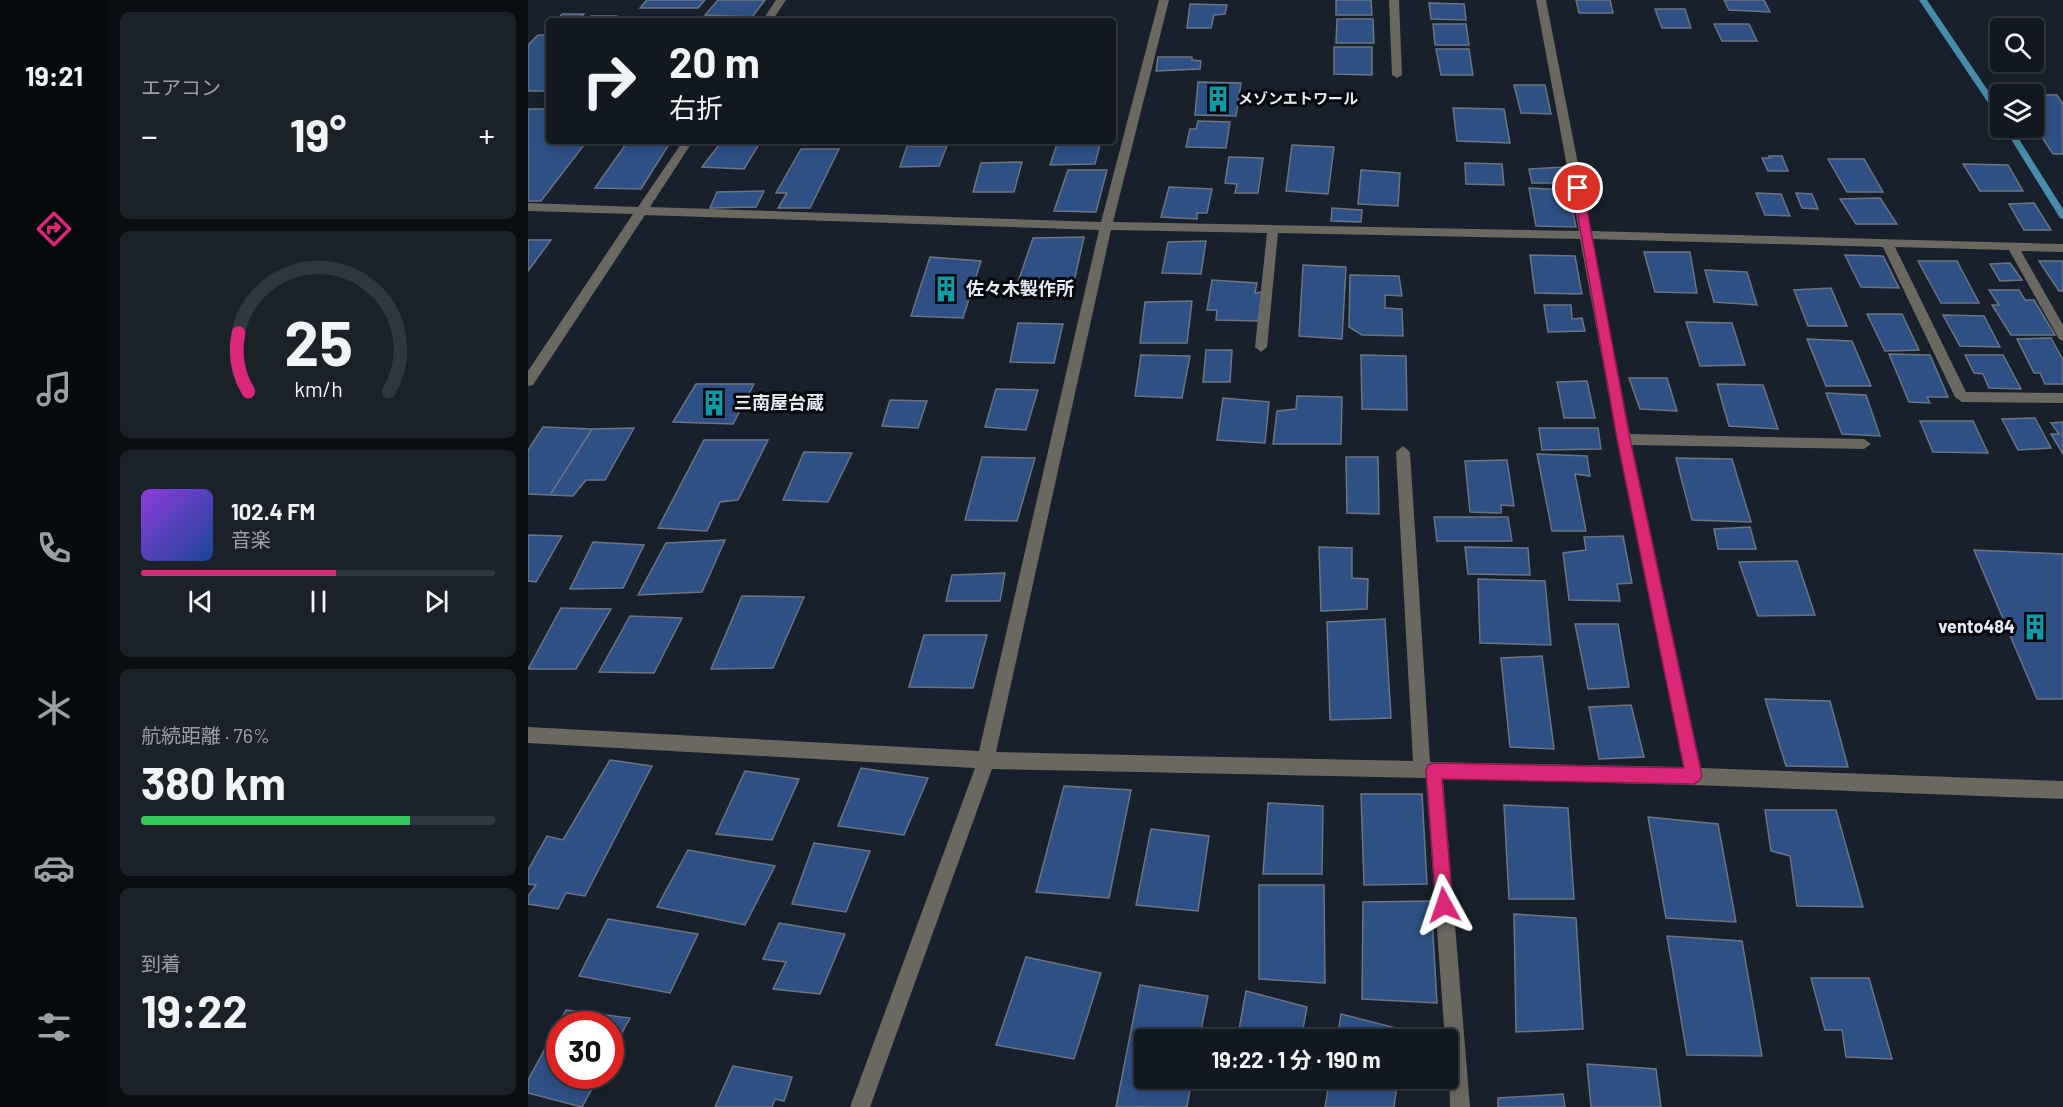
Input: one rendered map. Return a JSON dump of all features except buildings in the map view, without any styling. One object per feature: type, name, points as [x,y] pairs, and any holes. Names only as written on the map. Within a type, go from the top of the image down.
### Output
[{"type":"street","points":[[769,18],[781,0]]},
{"type":"street","points":[[860,1107],[986,760],[1106,226],[1164,0]]},
{"type":"street","points":[[1394,0],[1397,75]]},
{"type":"street","points":[[1542,0],[1624,439],[1694,776]]},
{"type":"street","points":[[528,381],[686,144]]},
{"type":"street","points":[[528,207],[1106,226],[1587,235],[2058,248]]},
{"type":"street","points":[[1261,347],[1273,229]]},
{"type":"street","points":[[1887,243],[1962,397],[2063,398]]},
{"type":"street","points":[[2012,246],[2063,336]]},
{"type":"street","points":[[1624,439],[1864,444]]},
{"type":"street","points":[[1404,452],[1428,771],[1460,1107]]},
{"type":"street","points":[[528,735],[986,760],[1694,776],[2063,790]]},
{"type":"waterway","points":[[1923,0],[1990,100]]},
{"type":"waterway","points":[[2014,138],[2063,216]]},
{"type":"place","name":"メゾンエトワール","points":[[1218,99]]},
{"type":"place","name":"佐々木製作所","points":[[946,289]]},
{"type":"place","name":"三南屋台蔵","points":[[714,403]]},
{"type":"place","name":"vento484","points":[[2035,627]]},
{"type":"route","points":[[1444,905],[1434,771],[1694,776],[1624,439],[1578,188]]}]
